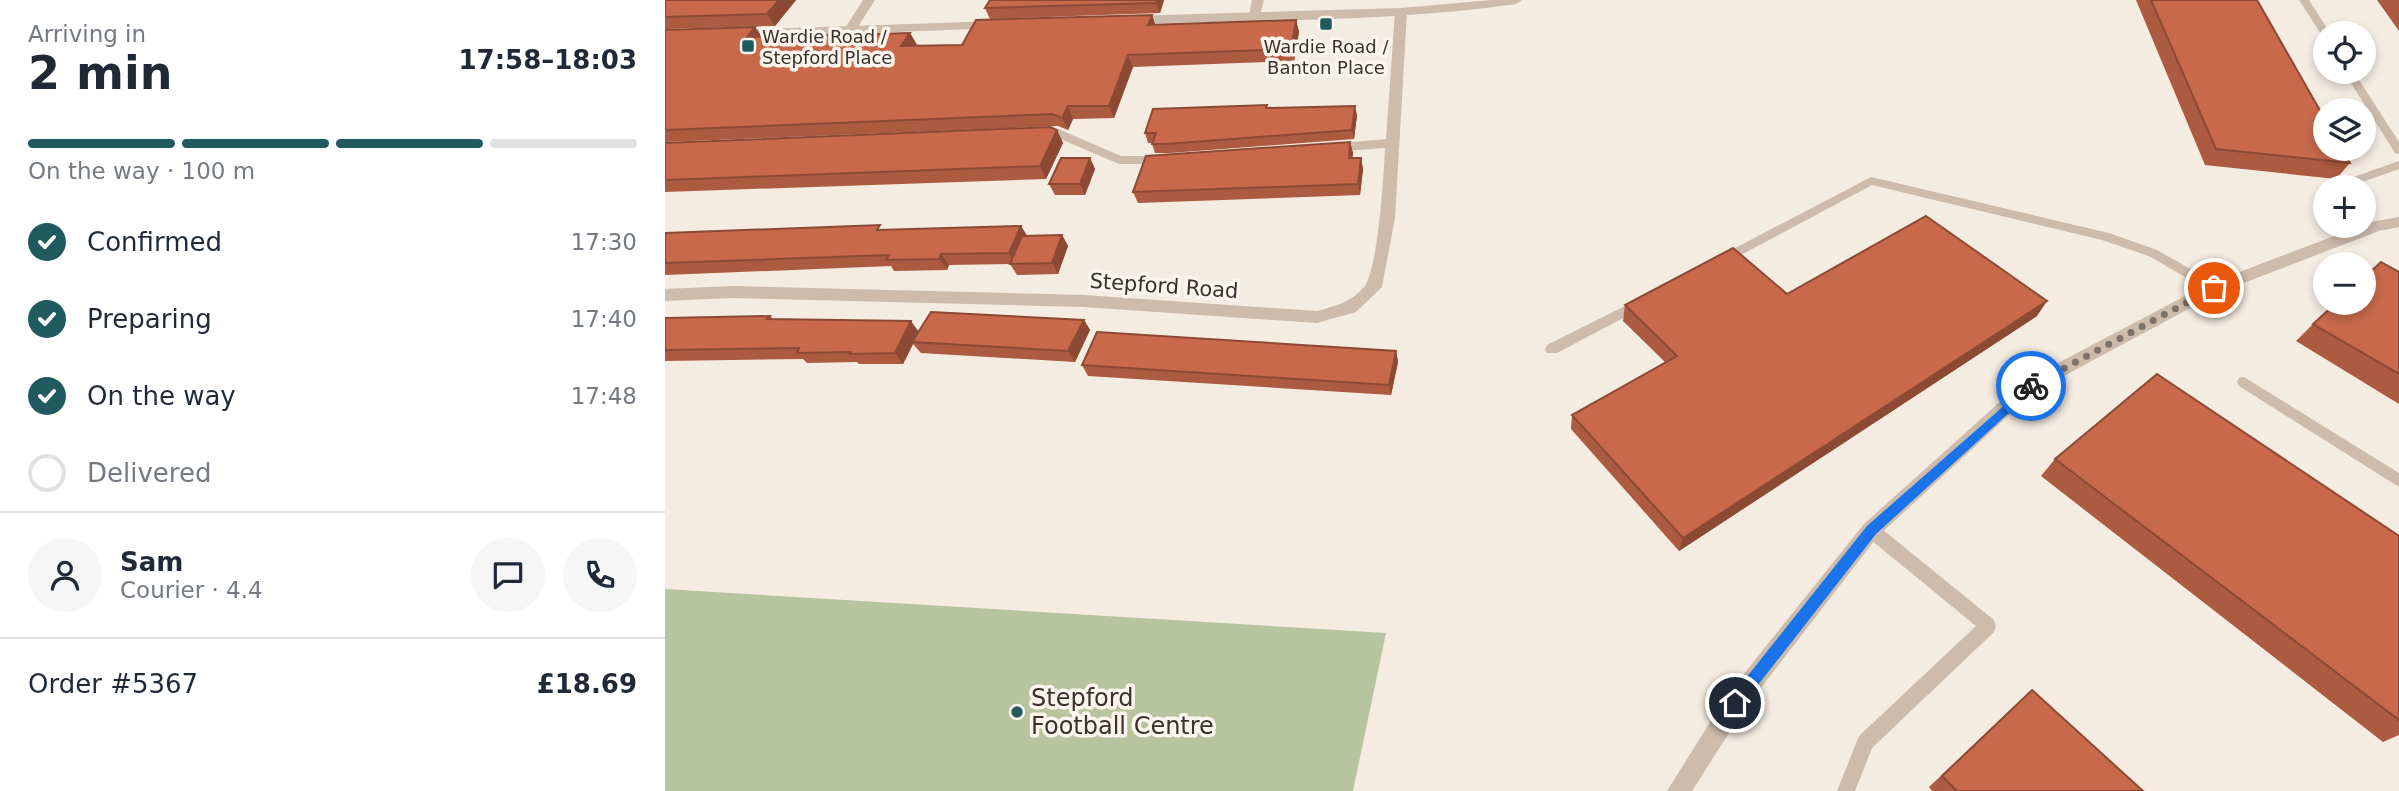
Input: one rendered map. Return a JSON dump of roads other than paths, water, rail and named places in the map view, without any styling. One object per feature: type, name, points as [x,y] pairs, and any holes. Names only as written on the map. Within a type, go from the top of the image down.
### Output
[{"type":"street","points":[[850,30],[869,0]]},
{"type":"street","points":[[1255,16],[1258,0]]},
{"type":"street","points":[[1113,21],[1401,12],[1461,8],[1516,0]]},
{"type":"street","name":"Stepford Road","points":[[665,295],[731,292],[1084,301],[1317,317],[1349,308],[1374,287],[1388,218],[1401,12]]},
{"type":"street","points":[[718,34],[1016,24]]},
{"type":"street","points":[[1017,135],[1058,133],[1119,160],[1184,159]]},
{"type":"street","points":[[1309,149],[1392,143]]},
{"type":"street","points":[[1679,791],[1735,703],[1871,530],[2028,387],[2214,288],[2376,226],[2399,222]]},
{"type":"lane","points":[[2304,0],[2317,21]]},
{"type":"lane","points":[[2357,84],[2399,151]]},
{"type":"lane","points":[[2370,175],[2399,164]]},
{"type":"lane","points":[[1712,265],[1871,181],[2105,236],[2153,253],[2214,288]]},
{"type":"lane","points":[[1552,349],[1650,298]]},
{"type":"lane","points":[[2244,382],[2399,481]]},
{"type":"lane","points":[[1846,791],[1865,742],[1988,626],[1871,530]]},
{"type":"place","name":"Wardie Road / Banton Place","points":[[1326,24]]},
{"type":"place","name":"Wardie Road / Stepford Place","points":[[748,46]]},
{"type":"place","name":"Stepford Football Centre","points":[[1017,712]]}]
